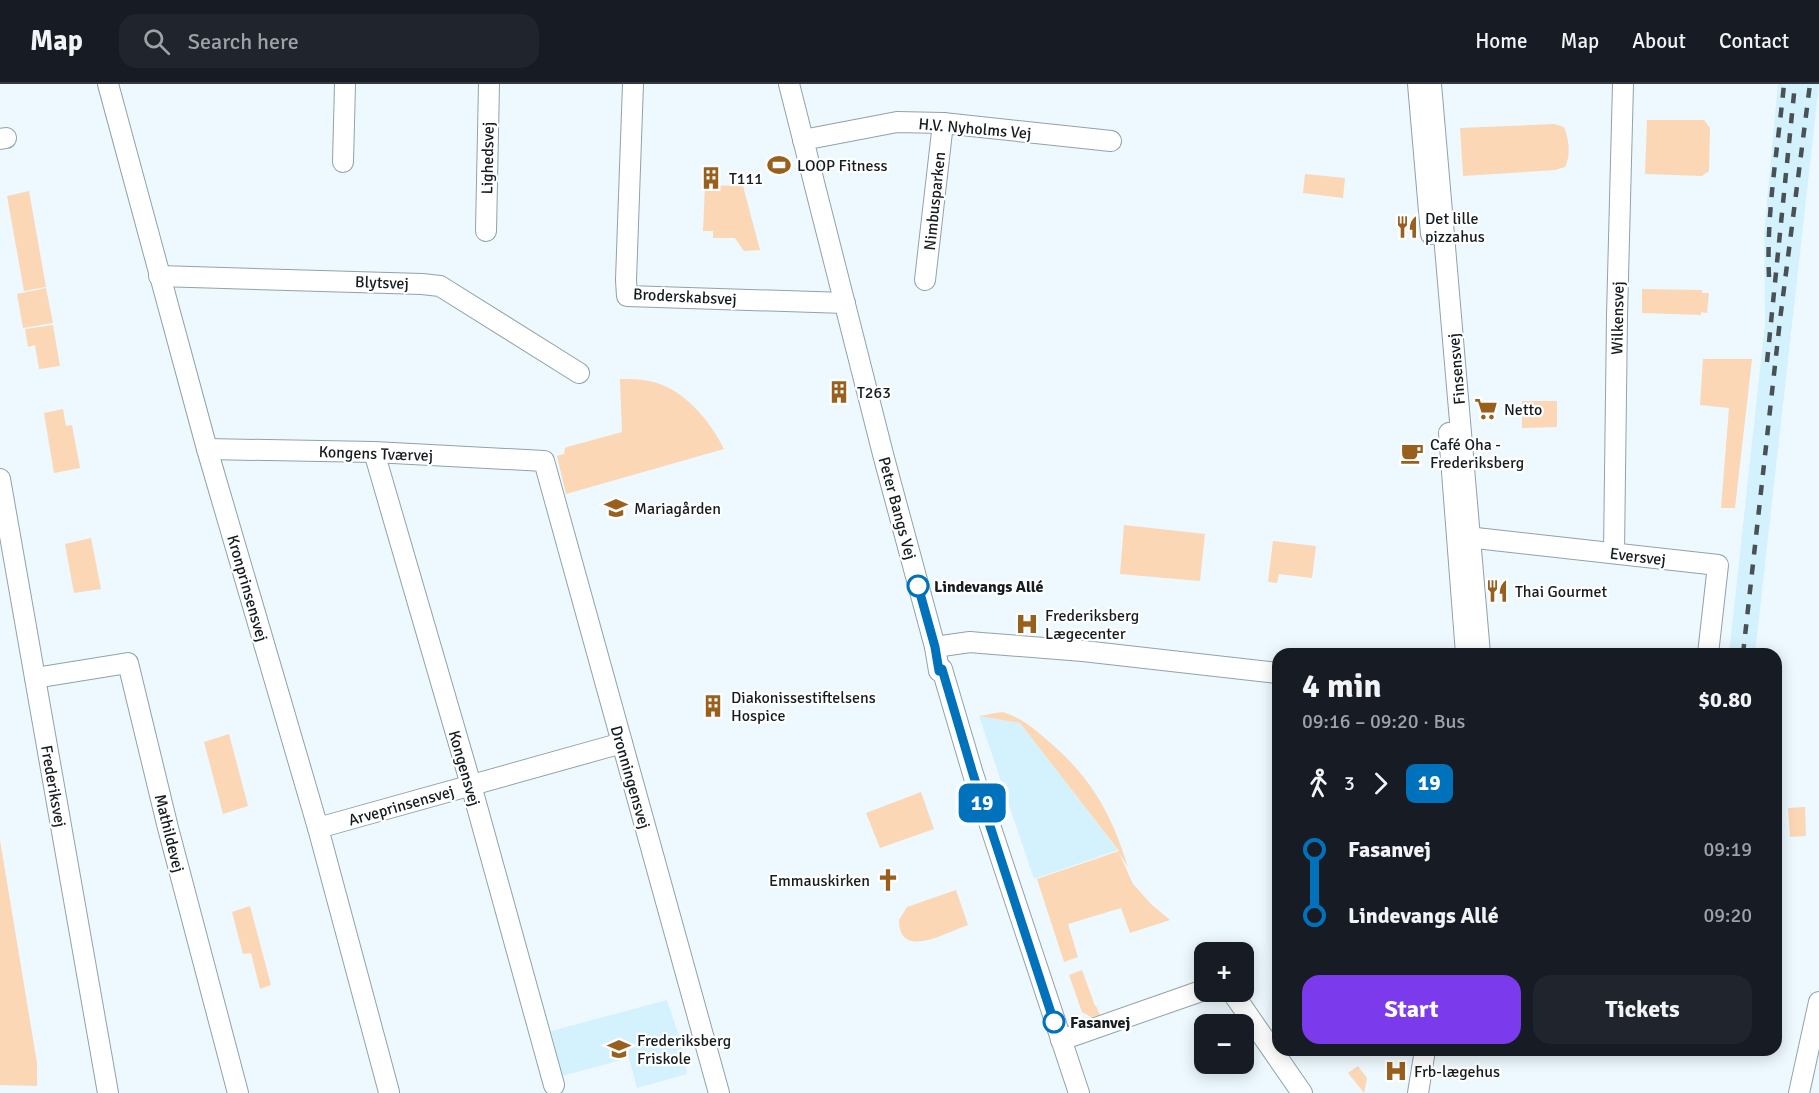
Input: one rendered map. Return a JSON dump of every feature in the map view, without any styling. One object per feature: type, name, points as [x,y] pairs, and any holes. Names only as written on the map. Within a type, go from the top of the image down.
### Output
[{"type":"street","name":"Kronprinsensvej","points":[[108,84],[207,449],[318,828],[389,1092]]},
{"type":"street","points":[[343,162],[345,84]]},
{"type":"street","name":"Lighedsvej","points":[[486,231],[489,84]]},
{"type":"street","name":"Broderskabsvej","points":[[633,84],[627,296],[845,303]]},
{"type":"street","name":"Peter Bangs Vej","points":[[789,84],[935,647],[939,671],[942,669],[973,774],[1078,1093]]},
{"type":"street","name":"Finsensvej","points":[[1418,84],[1463,535],[1479,648]]},
{"type":"street","name":"Finsensvej","points":[[1431,84],[1463,535],[1466,648]]},
{"type":"street","name":"Wilkensvej","points":[[1614,552],[1623,84]]},
{"type":"street","name":"H.V. Nyholms Vej","points":[[803,140],[897,122],[943,123],[1111,141]]},
{"type":"street","name":"Nimbusparken","points":[[925,280],[943,123]]},
{"type":"street","name":"Blytsvej","points":[[159,276],[441,286],[579,373]]},
{"type":"street","name":"Kongens Tværvej","points":[[207,449],[374,452],[543,461]]},
{"type":"street","name":"Kongensvej","points":[[374,452],[471,785],[554,1085]]},
{"type":"street","name":"Dronningensvej","points":[[543,461],[719,1093]]},
{"type":"street","name":"Frederiksvej","points":[[0,479],[108,1093]]},
{"type":"street","name":"Eversvej","points":[[1463,535],[1718,565],[1709,648]]},
{"type":"street","points":[[935,647],[970,642],[1083,651],[1272,672]]},
{"type":"street","name":"Mathildevej","points":[[35,678],[128,663],[168,828],[238,1093]]},
{"type":"street","name":"Arveprinsensvej","points":[[318,828],[622,743]]},
{"type":"street","points":[[1061,1040],[1194,993]]},
{"type":"street","points":[[1239,1002],[1272,1050]]},
{"type":"street","points":[[1799,1093],[1819,1002]]},
{"type":"street","points":[[1276,1056],[1302,1093]]},
{"type":"street","points":[[1419,1093],[1430,1056]]},
{"type":"street","points":[[1431,1056],[1432,1093]]},
{"type":"shaded area","points":[[1778,84],[1819,84],[1756,648],[1730,648],[1765,323],[1764,232]]},
{"type":"shaded area","points":[[1647,120],[1704,120],[1710,128],[1709,171],[1702,176],[1645,174]]},
{"type":"shaded area","points":[[1554,124],[1564,127],[1567,137],[1569,152],[1565,167],[1555,170],[1463,176],[1460,128]]},
{"type":"shaded area","points":[[1305,174],[1345,178],[1343,198],[1303,193]]},
{"type":"shaded area","points":[[705,185],[743,186],[760,250],[744,251],[735,238],[713,238],[713,231],[703,231]]},
{"type":"shaded area","points":[[29,191],[46,287],[24,291],[7,196]]},
{"type":"shaded area","points":[[46,288],[53,323],[23,328],[17,294]]},
{"type":"shaded area","points":[[1642,289],[1702,290],[1702,293],[1709,293],[1707,313],[1701,312],[1701,315],[1642,313]]},
{"type":"shaded area","points":[[53,325],[60,366],[39,369],[35,345],[28,347],[25,329]]},
{"type":"shaded area","points":[[1703,359],[1752,359],[1735,508],[1721,508],[1729,408],[1700,405]]},
{"type":"shaded area","points":[[620,379],[649,381],[673,390],[703,416],[724,449],[566,494],[557,456],[564,454],[567,447],[622,432]]},
{"type":"shaded area","points":[[1522,401],[1557,401],[1557,427],[1522,428]]},
{"type":"shaded area","points":[[63,409],[66,426],[72,425],[80,468],[54,473],[44,413]]},
{"type":"shaded area","points":[[1124,525],[1205,534],[1200,581],[1120,574]]},
{"type":"shaded area","points":[[91,538],[101,589],[74,593],[65,544]]},
{"type":"shaded area","points":[[1273,541],[1316,546],[1312,578],[1279,574],[1277,583],[1268,582]]},
{"type":"shaded area","points":[[1002,712],[1036,730],[1087,781],[1114,829],[1128,867],[1119,853],[1133,884],[1170,920],[1130,933],[1121,908],[1068,924],[1078,957],[1064,962],[1037,879],[1119,851],[1020,723],[979,716]]},
{"type":"shaded area","points":[[979,716],[1020,723],[1118,850],[1034,879]]},
{"type":"shaded area","points":[[229,734],[248,806],[223,814],[204,742]]},
{"type":"shaded area","points":[[921,792],[934,829],[880,848],[866,813]]},
{"type":"shaded area","points":[[1805,807],[1806,836],[1790,837],[1788,808]]},
{"type":"shaded area","points":[[0,840],[37,1063],[37,1086],[0,1085]]},
{"type":"shaded area","points":[[956,890],[968,925],[926,940],[907,939],[901,932],[899,920],[907,907]]},
{"type":"shaded area","points":[[250,906],[271,985],[260,989],[251,953],[243,954],[232,912]]},
{"type":"shaded area","points":[[1082,970],[1100,1015],[1091,1017],[1082,1012],[1069,975]]},
{"type":"shaded area","name":"Frederiksberg Friskole","points":[[667,1000],[680,1039],[687,1074],[637,1088],[629,1058],[562,1076],[551,1031]]},
{"type":"shaded area","points":[[1358,1066],[1367,1078],[1364,1093],[1348,1073]]},
{"type":"railway","points":[[1769,277],[1769,229],[1784,84]]},
{"type":"railway","points":[[1767,362],[1795,84]]},
{"type":"railway","points":[[1744,648],[1780,320],[1810,84]]},
{"type":"bus line","name":"19","points":[[918,586],[935,647],[939,671],[942,669],[973,774],[1054,1022]]},
{"type":"place","name":"LOOP Fitness","points":[[779,165]]},
{"type":"place","name":"T111","points":[[711,178]]},
{"type":"place","name":"Det lille pizzahus","points":[[1407,227]]},
{"type":"place","name":"T263","points":[[839,392]]},
{"type":"place","name":"Netto","points":[[1486,409]]},
{"type":"place","name":"Café Oha - Frederiksberg","points":[[1412,453]]},
{"type":"place","name":"Mariagården","points":[[616,508]]},
{"type":"place","name":"Lindevangs Allé","points":[[918,586]]},
{"type":"place","name":"Thai Gourmet","points":[[1497,591]]},
{"type":"place","name":"Frederiksberg Lægecenter","points":[[1027,624]]},
{"type":"place","name":"Diakonissestiftelsens Hospice","points":[[713,706]]},
{"type":"place","name":"Emmauskirken","points":[[888,880]]},
{"type":"place","name":"Fasanvej","points":[[1054,1022]]},
{"type":"place","name":"Frederiksberg Friskole","points":[[619,1049]]},
{"type":"place","name":"Frb-lægehus","points":[[1396,1071]]}]
